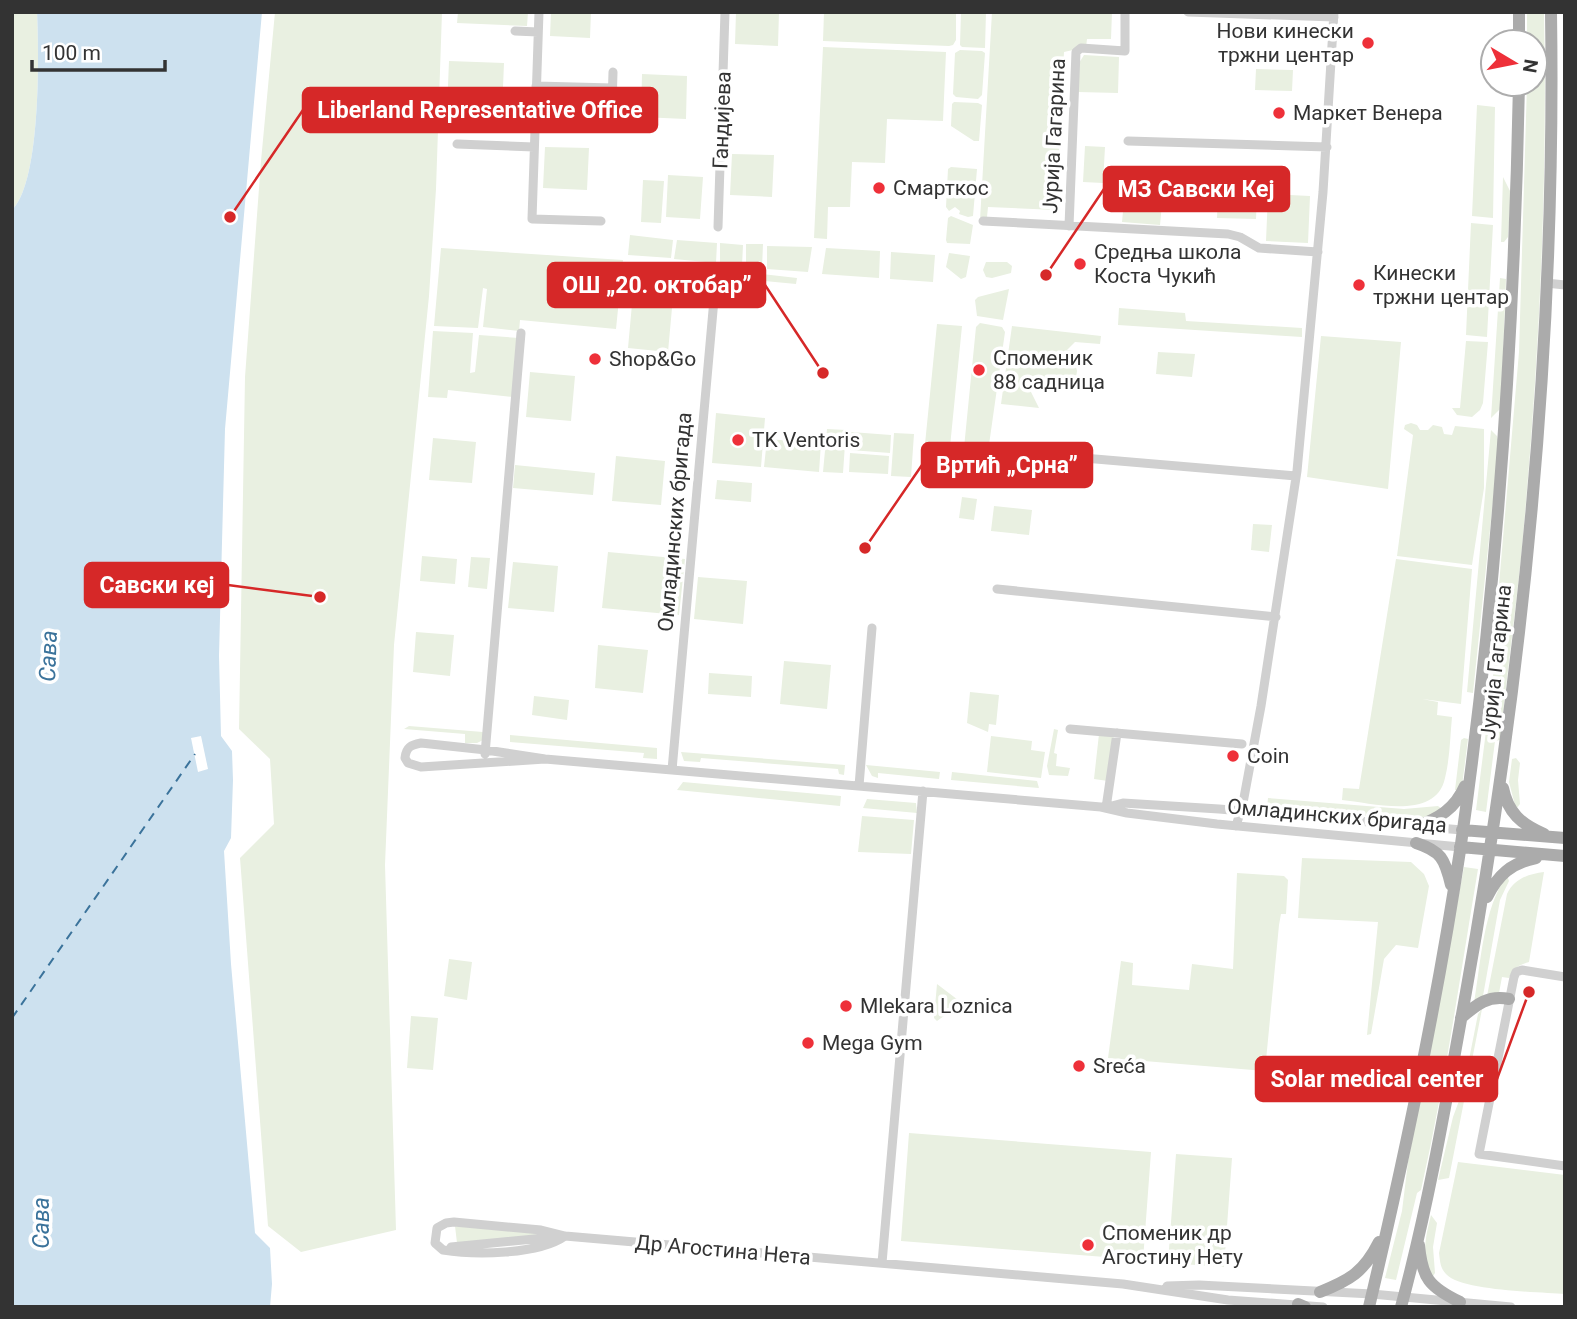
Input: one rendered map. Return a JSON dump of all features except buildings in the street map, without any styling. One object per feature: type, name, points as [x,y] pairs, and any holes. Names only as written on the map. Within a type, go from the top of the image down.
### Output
[{"type":"main road","name":"Јурија Гагарина","points":[[1402,1302],[1461,1018],[1502,777],[1532,489],[1546,283],[1551,12]]},
{"type":"main road","name":"Јурија Гагарина","points":[[1370,1300],[1421,1066],[1460,847],[1471,765],[1496,552],[1516,225],[1519,98]]},
{"type":"main road","points":[[1416,827],[1451,809],[1461,794],[1471,765]]},
{"type":"main road","points":[[1502,777],[1508,808],[1516,818],[1551,837]]},
{"type":"main road","name":"Омладинских бригада","points":[[1462,830],[1565,838]]},
{"type":"main road","points":[[1416,843],[1432,848],[1439,854],[1445,865],[1452,892]]},
{"type":"main road","name":"Омладинских бригада","points":[[1460,847],[1565,856]]},
{"type":"main road","points":[[1482,906],[1496,881],[1506,870],[1520,862],[1549,855]]},
{"type":"main road","points":[[1461,1018],[1485,1000],[1494,997],[1509,999]]},
{"type":"main road","points":[[1320,1292],[1359,1272],[1378,1245],[1387,1226]]},
{"type":"main road","points":[[1418,1231],[1420,1259],[1426,1278],[1440,1292],[1460,1302]]},
{"type":"street","points":[[539,12],[532,219],[601,221]]},
{"type":"street","name":"Гандијева","points":[[718,227],[725,12]]},
{"type":"street","name":"Јурија Гагарина","points":[[1069,226],[1076,52],[1082,48],[1125,51],[1125,12]]},
{"type":"street","points":[[1188,12],[1334,14],[1327,147],[1296,476],[1276,617],[1236,826]]},
{"type":"street","points":[[515,31],[538,32]]},
{"type":"street","points":[[612,106],[613,72]]},
{"type":"street","points":[[536,86],[612,89]]},
{"type":"street","points":[[1128,141],[1327,147]]},
{"type":"street","points":[[457,144],[534,147]]},
{"type":"street","name":"Јурија Гагарина","points":[[983,221],[1228,234],[1240,237],[1259,248],[1318,253]]},
{"type":"street","name":"Омладинских бригада","points":[[673,770],[716,277]]},
{"type":"street","points":[[1546,283],[1565,285]]},
{"type":"street","points":[[484,763],[521,333]]},
{"type":"street","points":[[1014,452],[1296,476]]},
{"type":"street","points":[[997,589],[1276,617]]},
{"type":"street","points":[[859,786],[872,628]]},
{"type":"street","points":[[1070,729],[1242,744]]},
{"type":"street","points":[[1106,808],[1117,733]]},
{"type":"street","name":"Омладинских бригада","points":[[545,759],[421,767],[408,763],[405,758],[411,745],[421,743],[545,759],[1106,808],[1236,826],[1460,847]]},
{"type":"street","points":[[882,1263],[923,791]]},
{"type":"street","name":"Омладинских бригада","points":[[1106,808],[1123,803],[1462,830]]},
{"type":"street","points":[[1565,976],[1519,971],[1514,977],[1479,1154],[1565,1166]]},
{"type":"street","name":"Др Агостина Нета","points":[[565,1236],[455,1246],[443,1250],[435,1243],[437,1228],[446,1223],[541,1230],[565,1236],[1153,1287],[1199,1284],[1320,1292],[1370,1300],[1460,1302],[1511,1307]]},
{"type":"street","name":"Др Агостина Нета","points":[[1153,1287],[1215,1303],[1323,1307]]},
{"type":"green space","points":[[12,12],[37,12],[38,56],[33,146],[21,195],[12,210]]},
{"type":"green space","points":[[275,12],[442,12],[429,296],[394,645],[385,865],[396,1230],[301,1252],[268,1226],[240,858],[274,824],[270,759],[239,729],[245,377]]},
{"type":"green space","points":[[458,12],[528,12],[527,26],[457,23]]},
{"type":"green space","points":[[551,12],[591,12],[590,38],[550,36]]},
{"type":"green space","points":[[736,12],[779,12],[778,46],[735,44]]},
{"type":"green space","points":[[824,12],[956,12],[956,40],[949,46],[823,41]]},
{"type":"green space","points":[[961,12],[986,12],[985,48],[960,45]]},
{"type":"green space","points":[[992,12],[1112,12],[1111,39],[1087,39],[1086,47],[1064,52],[1056,210],[988,207],[987,217],[981,217],[980,220]]},
{"type":"green space","points":[[1527,12],[1544,12],[1544,28],[1527,28]]},
{"type":"green space","points":[[823,47],[946,52],[943,121],[887,119],[885,163],[852,162],[850,207],[828,207],[827,239],[814,238]]},
{"type":"green space","points":[[960,50],[985,53],[982,95],[978,99],[956,97],[953,94],[955,53]]},
{"type":"green space","points":[[1084,55],[1119,57],[1118,93],[1078,92],[1079,63]]},
{"type":"green space","points":[[449,61],[504,63],[502,111],[447,109]]},
{"type":"green space","points":[[1256,69],[1293,70],[1292,91],[1255,90]]},
{"type":"green space","points":[[642,74],[687,76],[686,119],[641,117]]},
{"type":"green space","points":[[1527,98],[1545,98],[1540,285],[1521,558],[1500,740],[1495,741],[1486,812],[1476,810],[1499,628],[1497,608],[1519,352]]},
{"type":"green space","points":[[954,102],[982,105],[979,141],[974,141],[951,126]]},
{"type":"green space","points":[[1477,105],[1495,107],[1493,218],[1472,216]]},
{"type":"green space","points":[[1085,146],[1105,147],[1103,183],[1083,182]]},
{"type":"green space","points":[[545,147],[589,148],[587,190],[543,188]]},
{"type":"green space","points":[[732,154],[774,155],[772,197],[730,195]]},
{"type":"green space","points":[[948,169],[977,169],[973,216],[959,214],[960,211],[955,207],[949,211],[946,207]]},
{"type":"green space","points":[[668,175],[703,177],[700,219],[666,217]]},
{"type":"green space","points":[[1503,177],[1511,193],[1508,237],[1501,242]]},
{"type":"green space","points":[[643,180],[664,181],[661,223],[641,222]]},
{"type":"green space","points":[[1125,190],[1163,193],[1160,225],[1122,222]]},
{"type":"green space","points":[[1218,192],[1257,194],[1256,219],[1217,218]]},
{"type":"green space","points":[[1268,194],[1310,196],[1308,243],[1266,241]]},
{"type":"green space","points":[[951,216],[973,225],[970,244],[947,243],[948,218]]},
{"type":"green space","points":[[1471,223],[1493,225],[1487,337],[1466,335]]},
{"type":"green space","points":[[630,235],[673,240],[671,258],[628,255]]},
{"type":"green space","points":[[677,240],[717,243],[716,263],[674,259]]},
{"type":"green space","points":[[720,243],[743,245],[742,266],[720,265]]},
{"type":"green space","points":[[746,244],[763,244],[762,269],[746,268]]},
{"type":"green space","points":[[767,246],[812,247],[808,272],[767,269]]},
{"type":"green space","points":[[441,248],[623,260],[616,329],[520,320],[519,331],[483,327],[487,289],[483,288],[478,328],[434,326]]},
{"type":"green space","points":[[826,248],[880,251],[879,278],[822,274]]},
{"type":"green space","points":[[891,252],[935,255],[933,282],[890,279]]},
{"type":"green space","points":[[949,253],[970,256],[966,277],[961,279],[946,267]]},
{"type":"green space","points":[[986,262],[1007,262],[1012,266],[1011,273],[986,277],[983,270]]},
{"type":"green space","points":[[743,272],[797,278],[796,284],[743,279]]},
{"type":"green space","points":[[1500,278],[1506,279],[1501,408],[1491,418]]},
{"type":"green space","points":[[1009,289],[1003,320],[977,316],[975,300],[978,297]]},
{"type":"green space","points":[[632,304],[672,308],[668,352],[628,348]]},
{"type":"green space","points":[[1119,308],[1185,313],[1186,321],[1302,328],[1302,337],[1118,325]]},
{"type":"green space","points":[[980,323],[1002,327],[1005,332],[984,480],[961,478],[976,327]]},
{"type":"green space","points":[[937,324],[962,326],[947,477],[922,474]]},
{"type":"green space","points":[[1012,326],[1101,336],[1100,344],[1075,342],[1067,350],[1073,351],[1077,371],[1075,386],[1025,380],[1039,408],[1001,404]]},
{"type":"green space","points":[[433,331],[473,333],[470,373],[475,372],[479,335],[519,338],[513,397],[448,390],[447,398],[428,397]]},
{"type":"green space","points":[[1321,336],[1401,342],[1388,489],[1307,477]]},
{"type":"green space","points":[[1466,341],[1488,342],[1483,403],[1472,417],[1457,415],[1452,408],[1460,408]]},
{"type":"green space","points":[[1158,352],[1195,354],[1192,377],[1156,374]]},
{"type":"green space","points":[[530,372],[575,376],[571,421],[526,417]]},
{"type":"green space","name":"TK Ventoris","points":[[716,413],[765,418],[761,467],[712,463]]},
{"type":"green space","points":[[1405,425],[1417,425],[1420,430],[1428,430],[1433,425],[1442,427],[1444,434],[1452,435],[1455,426],[1484,429],[1484,488],[1472,565],[1397,556],[1413,435],[1404,429]]},
{"type":"green space","points":[[827,429],[846,430],[843,473],[823,472]]},
{"type":"green space","points":[[1491,430],[1499,443],[1473,693],[1467,692]]},
{"type":"green space","points":[[851,432],[891,435],[890,453],[850,450]]},
{"type":"green space","points":[[894,433],[914,434],[911,477],[891,476]]},
{"type":"green space","points":[[433,438],[476,442],[472,483],[429,480]]},
{"type":"green space","points":[[767,439],[821,443],[819,472],[764,467]]},
{"type":"green space","points":[[850,453],[889,456],[888,474],[849,472]]},
{"type":"green space","points":[[616,456],[665,461],[661,505],[612,501]]},
{"type":"green space","points":[[515,465],[595,473],[593,495],[513,488]]},
{"type":"green space","points":[[717,480],[752,483],[751,502],[715,499]]},
{"type":"green space","points":[[962,497],[977,499],[974,520],[959,518]]},
{"type":"green space","points":[[994,506],[1032,510],[1029,535],[991,531]]},
{"type":"green space","points":[[1253,524],[1272,525],[1269,552],[1251,550]]},
{"type":"green space","points":[[608,552],[685,559],[679,615],[602,608]]},
{"type":"green space","points":[[422,556],[457,559],[455,584],[420,581]]},
{"type":"green space","points":[[471,557],[490,558],[487,589],[468,587]]},
{"type":"green space","points":[[1396,559],[1472,569],[1461,704],[1422,699],[1438,702],[1437,715],[1452,717],[1445,778],[1439,791],[1429,800],[1417,805],[1386,806],[1342,800],[1343,788],[1359,789]]},
{"type":"green space","points":[[513,562],[558,566],[554,612],[508,608]]},
{"type":"green space","points":[[698,577],[747,581],[743,624],[694,619]]},
{"type":"green space","points":[[416,632],[454,635],[450,676],[413,672]]},
{"type":"green space","points":[[598,645],[648,650],[643,693],[595,688]]},
{"type":"green space","points":[[784,661],[831,665],[827,709],[780,704]]},
{"type":"green space","points":[[709,673],[752,676],[751,697],[708,694]]},
{"type":"green space","points":[[970,692],[999,695],[996,725],[989,724],[988,732],[967,723]]},
{"type":"green space","points":[[534,696],[569,700],[567,720],[532,715]]},
{"type":"green space","points":[[409,726],[483,732],[483,740],[465,743],[465,734],[404,729]]},
{"type":"green space","points":[[1054,729],[1058,730],[1054,753],[1057,754],[1056,766],[1070,768],[1068,776],[1049,775],[1047,766]]},
{"type":"green space","points":[[1099,734],[1114,735],[1108,781],[1094,779]]},
{"type":"green space","points":[[510,735],[657,748],[657,759],[643,758],[644,753],[510,742]]},
{"type":"green space","points":[[991,736],[1032,741],[1031,750],[1045,752],[1041,778],[987,772]]},
{"type":"green space","points":[[1468,739],[1462,786],[1460,790],[1455,790],[1461,740]]},
{"type":"green space","points":[[681,752],[845,765],[844,775],[839,774],[838,769],[701,758],[700,762],[684,761]]},
{"type":"green space","points":[[1516,758],[1520,763],[1520,804],[1516,809],[1509,782],[1512,759]]},
{"type":"green space","points":[[866,765],[940,772],[939,779],[878,773],[878,778],[872,776]]},
{"type":"green space","points":[[952,772],[1037,781],[1039,788],[951,780]]},
{"type":"green space","points":[[683,782],[841,796],[840,806],[677,790]]},
{"type":"green space","points":[[1268,798],[1404,809],[1438,806],[1443,810],[1431,817],[1416,820],[1267,808]]},
{"type":"green space","points":[[867,799],[916,803],[917,813],[863,808]]},
{"type":"green space","points":[[862,816],[914,820],[911,854],[858,852]]},
{"type":"green space","points":[[1302,858],[1411,862],[1424,874],[1429,886],[1418,948],[1396,945],[1384,959],[1371,1034],[1367,1035],[1378,922],[1298,918]]},
{"type":"green space","points":[[1464,867],[1478,869],[1445,1070],[1421,1190],[1417,1193],[1396,1280],[1385,1278],[1402,1211],[1408,1162]]},
{"type":"green space","points":[[1544,872],[1529,962],[1517,967],[1509,978],[1502,977],[1499,993],[1487,996],[1507,894],[1522,878]]},
{"type":"green space","points":[[1237,873],[1284,876],[1288,880],[1286,914],[1281,914],[1279,925],[1265,1071],[1108,1058],[1121,961],[1133,963],[1132,985],[1189,990],[1192,964],[1233,969]]},
{"type":"green space","points":[[1507,875],[1509,881],[1500,900],[1483,996],[1474,1003],[1488,920]]},
{"type":"green space","points":[[449,959],[472,962],[467,1000],[444,996]]},
{"type":"green space","points":[[937,984],[962,1003],[937,1021],[934,1018]]},
{"type":"green space","points":[[1482,1009],[1449,1178],[1438,1180],[1453,1117],[1463,1090],[1478,1014]]},
{"type":"green space","points":[[411,1016],[438,1018],[433,1070],[407,1068]]},
{"type":"green space","points":[[909,1133],[1151,1152],[1143,1260],[901,1241]]},
{"type":"green space","points":[[1176,1154],[1232,1158],[1224,1267],[1168,1263]]},
{"type":"green space","points":[[1458,1162],[1565,1175],[1565,1294],[1467,1284],[1454,1280],[1444,1272],[1439,1253]]},
{"type":"green space","points":[[1431,1215],[1437,1223],[1433,1247],[1433,1276],[1425,1254]]},
{"type":"green space","points":[[455,1226],[546,1234],[457,1243]]},
{"type":"water","name":"Сава","points":[[37,12],[262,12],[225,429],[219,656],[221,736],[232,751],[231,838],[224,851],[231,964],[255,1233],[270,1248],[270,1307],[12,1307],[12,210],[21,195],[33,146],[38,85]]},
{"type":"pier","points":[[201,736],[208,769],[198,772],[191,738]]},
{"type":"ferry route","points":[[12,1018],[195,754]]},
{"type":"place","name":"Нови кинески тржни центар","points":[[1368,43]]},
{"type":"place","name":"Маркет Венера","points":[[1279,113]]},
{"type":"place","name":"Смарткос","points":[[879,188]]},
{"type":"place","name":"Liberland Representative Office","points":[[230,217]]},
{"type":"place","name":"Средња школа Коста Чукић","points":[[1080,264]]},
{"type":"place","name":"МЗ Савски Кеј","points":[[1046,275]]},
{"type":"place","name":"Кинески тржни центар","points":[[1359,285]]},
{"type":"place","name":"Shop&Go","points":[[595,359]]},
{"type":"place","name":"Споменик 88 садница","points":[[979,370]]},
{"type":"place","name":"ОШ „20. октобар”","points":[[823,373]]},
{"type":"place","name":"TK Ventoris","points":[[738,440]]},
{"type":"place","name":"Вртић „Срна”","points":[[865,548]]},
{"type":"place","name":"Савски кеј","points":[[320,597]]},
{"type":"place","name":"Coin","points":[[1233,756]]},
{"type":"place","name":"Solar medical center","points":[[1529,992]]},
{"type":"place","name":"Mlekara Loznica","points":[[846,1006]]},
{"type":"place","name":"Mega Gym","points":[[808,1043]]},
{"type":"place","name":"Sreća","points":[[1079,1066]]},
{"type":"place","name":"Споменик др Агостину Нету","points":[[1088,1245]]}]
